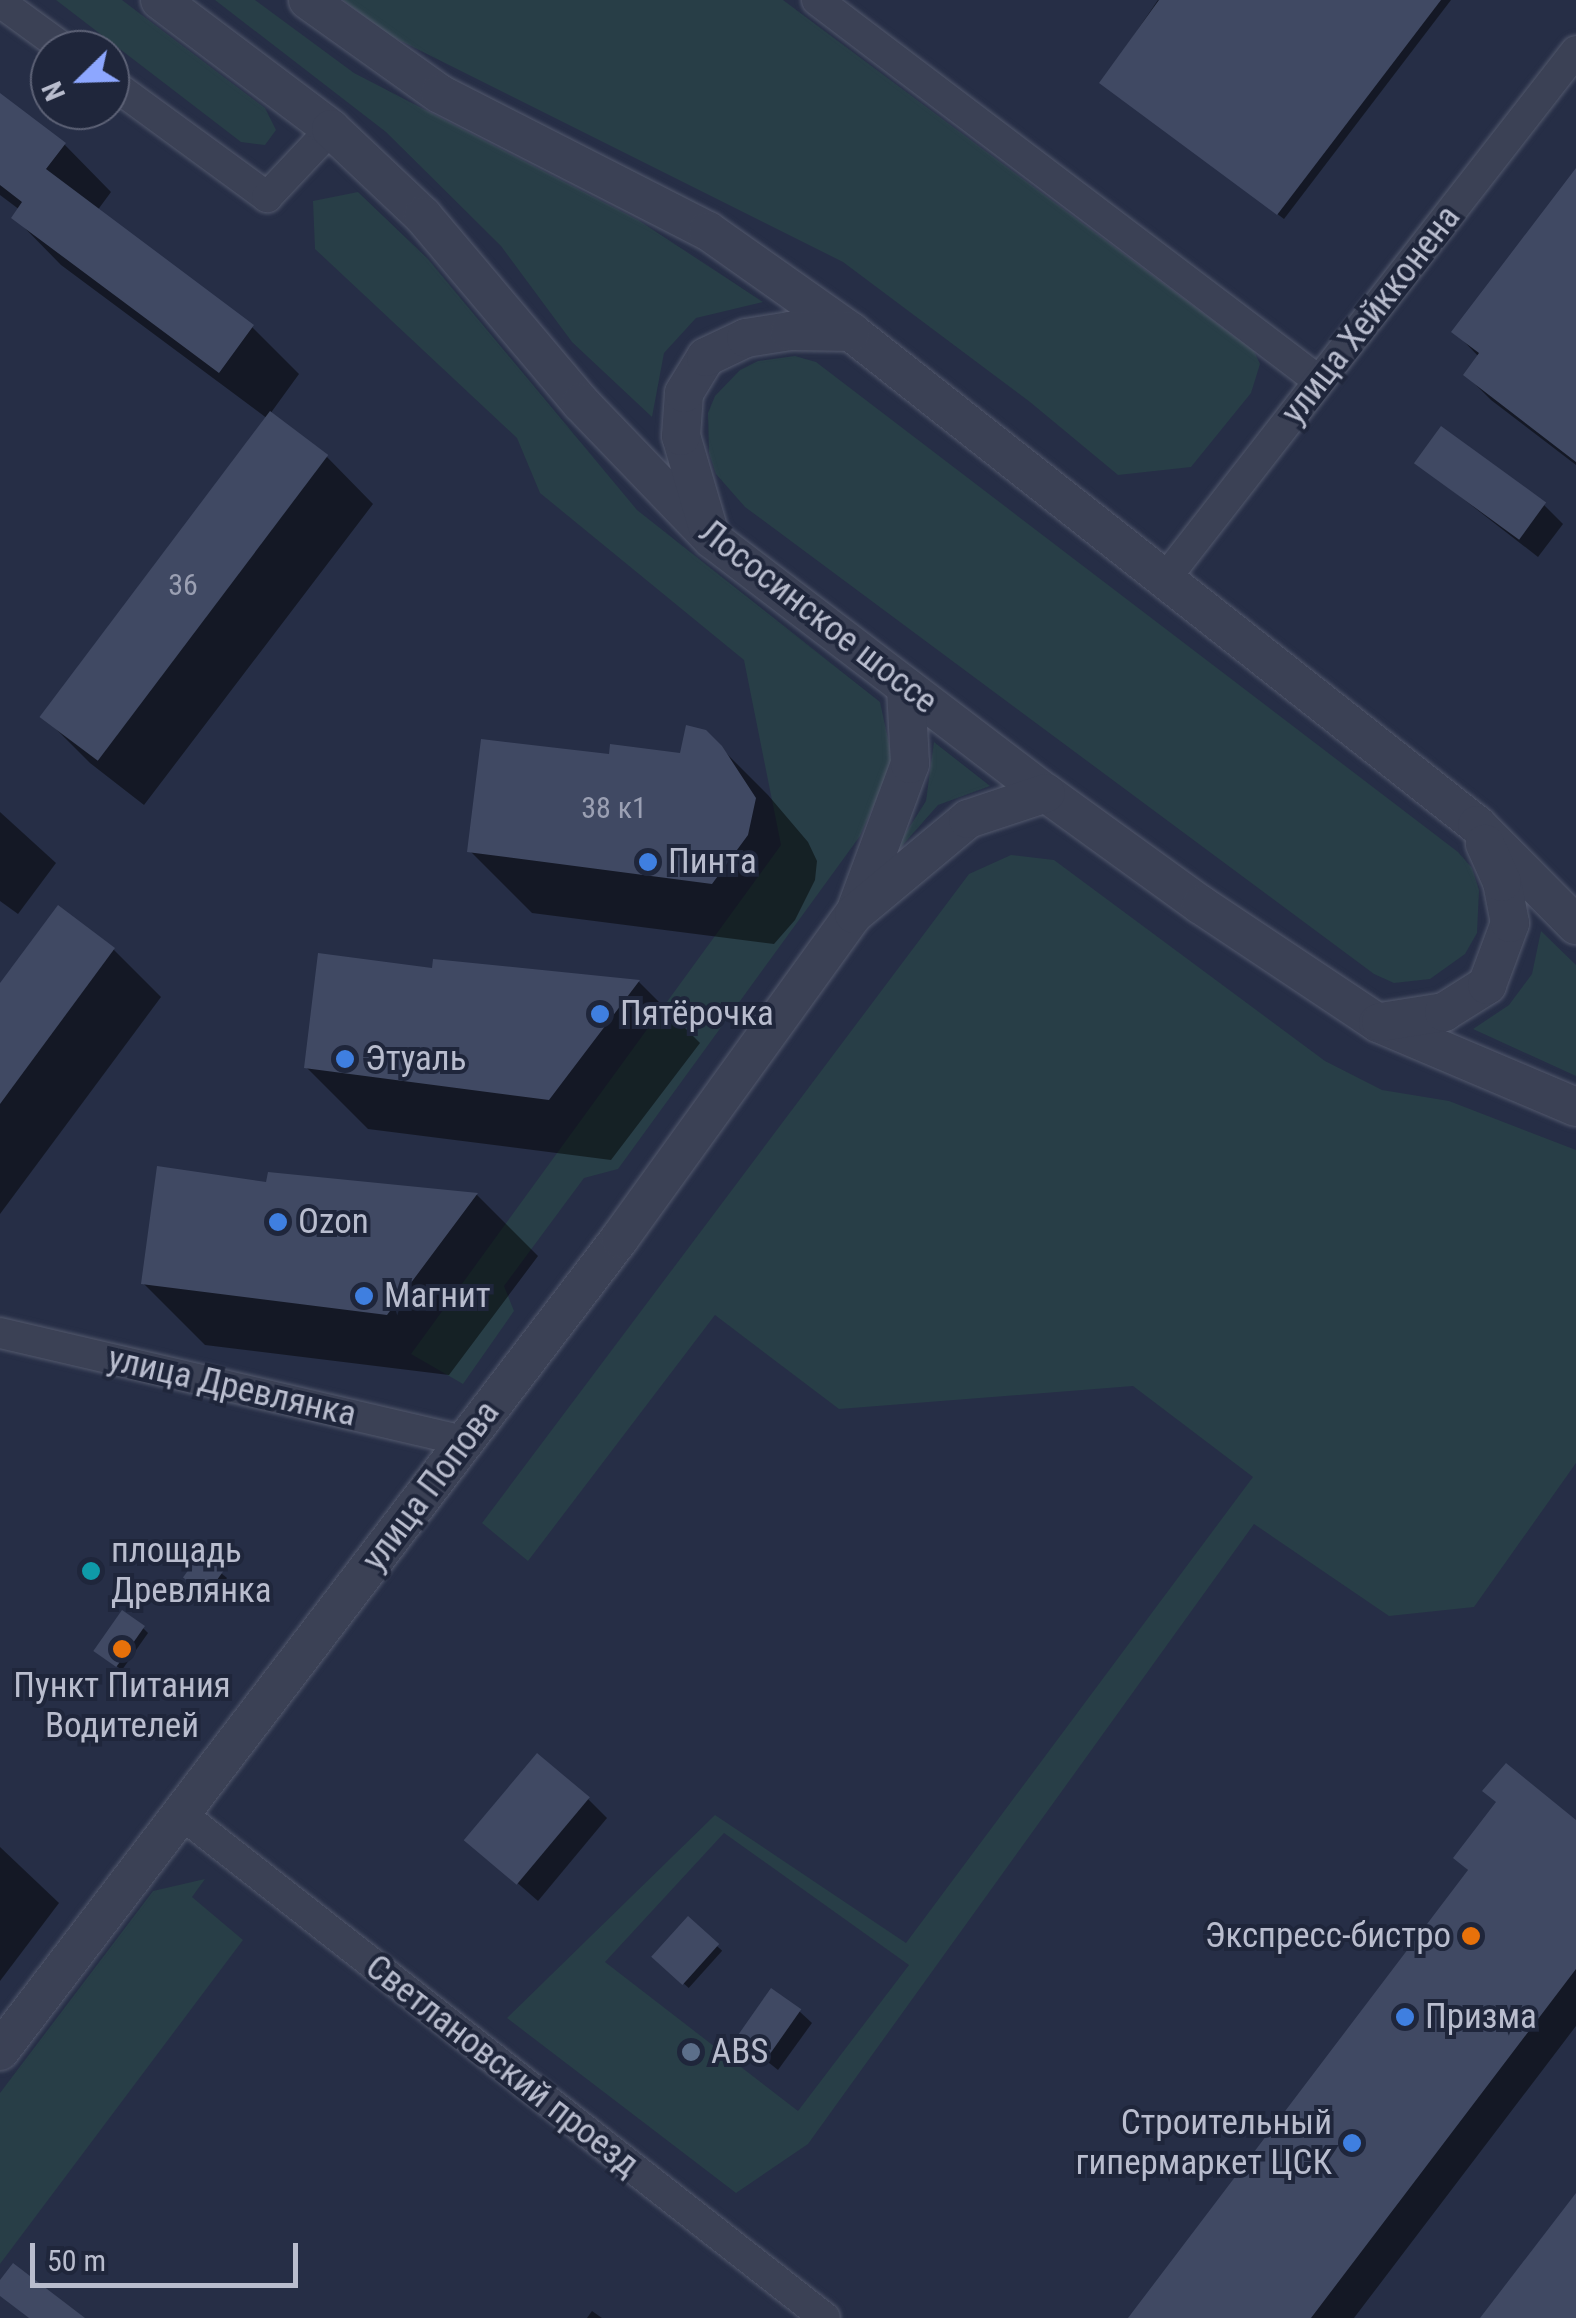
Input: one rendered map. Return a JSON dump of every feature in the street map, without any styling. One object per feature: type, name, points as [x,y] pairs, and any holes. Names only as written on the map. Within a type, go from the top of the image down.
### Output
[{"type":"street","name":"Лососинское шоссе","points":[[160,0],[331,130],[423,216],[580,403],[712,539],[1046,794],[1201,905],[1378,1022],[1576,1107]]},
{"type":"street","points":[[308,0],[440,94],[708,232],[851,332],[1477,825],[1576,925]]},
{"type":"street","points":[[817,0],[1319,381]]},
{"type":"street","points":[[0,2],[38,30]]},
{"type":"street","name":"улица Хейкконена","points":[[1165,579],[1576,51]]},
{"type":"street","points":[[130,97],[267,197],[331,130]]},
{"type":"street","points":[[712,539],[682,436],[684,394],[706,357],[746,338],[790,331],[851,332]]},
{"type":"street","name":"улица Попова","points":[[854,914],[910,764],[906,686]]},
{"type":"street","name":"улица Попова","points":[[0,2051],[620,1238],[854,914],[968,819],[1046,794]]},
{"type":"street","points":[[1378,1022],[1444,1012],[1487,985],[1510,923],[1509,905],[1477,825]]},
{"type":"street","name":"улица Древлянка","points":[[0,1333],[465,1441]]},
{"type":"street","name":"Светлановский проезд","points":[[180,1813],[824,2318]]},
{"type":"shaded area","points":[[56,0],[122,0],[265,108],[276,130],[265,145],[241,142],[130,57],[130,30],[95,30]]},
{"type":"shaded area","points":[[215,0],[255,0],[354,73],[638,220],[763,302],[696,318],[664,353],[652,417],[572,342],[501,246],[386,132]]},
{"type":"shaded area","points":[[343,0],[783,0],[1254,351],[1260,364],[1251,393],[1191,467],[1118,475],[1030,402],[843,262],[389,35]]},
{"type":"shaded area","points":[[358,192],[428,259],[637,510],[880,702],[893,762],[860,836],[618,1169],[584,1178],[504,1286],[514,1311],[463,1384],[411,1354],[781,845],[744,660],[540,493],[517,438],[315,249],[313,201]]},
{"type":"shaded area","points":[[795,356],[816,362],[1458,852],[1472,868],[1479,890],[1477,933],[1465,954],[1430,979],[1394,983],[1374,974],[745,507],[716,474],[709,453],[708,413],[715,396],[740,370],[758,361]]},
{"type":"shaded area","points":[[934,742],[990,786],[938,805],[886,864],[926,801]]},
{"type":"shaded area","points":[[1011,855],[1054,860],[1325,1061],[1382,1090],[1449,1101],[1576,1150],[1576,1463],[1474,1607],[1389,1616],[1254,1524],[808,2144],[736,2193],[507,2018],[715,1815],[906,1943],[1253,1477],[1133,1386],[839,1409],[715,1315],[528,1561],[482,1523],[969,874]],"holes":[[[724,1833],[909,1965],[798,2111],[605,1962]]]},
{"type":"shaded area","points":[[1541,931],[1576,965],[1576,1076],[1473,1029],[1509,1005],[1532,974]]},
{"type":"shaded area","points":[[205,1879],[192,1897],[243,1940],[0,2264],[0,2093],[153,1891]]},
{"type":"building","points":[[1159,0],[1441,0],[1277,215],[1099,83]]},
{"type":"building","points":[[0,93],[30,116],[30,130],[49,130],[66,143],[46,169],[254,325],[219,373],[11,218],[22,202],[0,185]]},
{"type":"building","points":[[1576,168],[1576,462],[1463,375],[1479,353],[1451,332]]},
{"type":"building","points":[[270,411],[328,455],[98,761],[40,717]]},
{"type":"building","points":[[1441,426],[1546,502],[1519,540],[1414,463]]},
{"type":"building","points":[[686,725],[706,730],[722,746],[756,798],[748,835],[712,884],[467,852],[481,739],[609,754],[610,744],[680,753]]},
{"type":"building","points":[[58,905],[115,948],[0,1104],[0,983]]},
{"type":"building","points":[[318,953],[432,968],[433,959],[640,980],[549,1100],[304,1068]]},
{"type":"building","points":[[157,1166],[266,1182],[268,1172],[478,1193],[387,1315],[141,1284]]},
{"type":"building","points":[[200,1554],[223,1571],[206,1595],[183,1577]]},
{"type":"building","points":[[122,1610],[145,1626],[116,1667],[93,1651]]},
{"type":"building","points":[[537,1753],[590,1797],[517,1885],[464,1840]]},
{"type":"building","name":"Строительный гипермаркет ЦСК","points":[[1506,1763],[1576,1820],[1576,1969],[1311,2318],[1128,2318],[1468,1870],[1453,1858],[1496,1802],[1482,1791]]},
{"type":"building","points":[[688,1916],[719,1944],[682,1985],[651,1957]]},
{"type":"building","points":[[771,1988],[801,2009],[766,2060],[735,2039]]},
{"type":"building","points":[[1576,2193],[1576,2318],[1480,2318]]},
{"type":"building","points":[[13,2263],[85,2318],[29,2318],[0,2296],[0,2280]]},
{"type":"place","name":"Пинта","points":[[648,862]]},
{"type":"place","name":"Пятёрочка","points":[[600,1014]]},
{"type":"place","name":"Этуаль","points":[[345,1059]]},
{"type":"place","name":"Ozon","points":[[278,1222]]},
{"type":"place","name":"Магнит","points":[[364,1296]]},
{"type":"place","name":"площадь Древлянка","points":[[91,1571]]},
{"type":"place","name":"Пункт Питания Водителей","points":[[122,1649]]},
{"type":"place","name":"Экспресс-бистро","points":[[1471,1936]]},
{"type":"place","name":"Призма","points":[[1405,2017]]},
{"type":"place","name":"ABS","points":[[691,2052]]},
{"type":"place","name":"Строительный гипермаркет ЦСК","points":[[1352,2143]]}]
